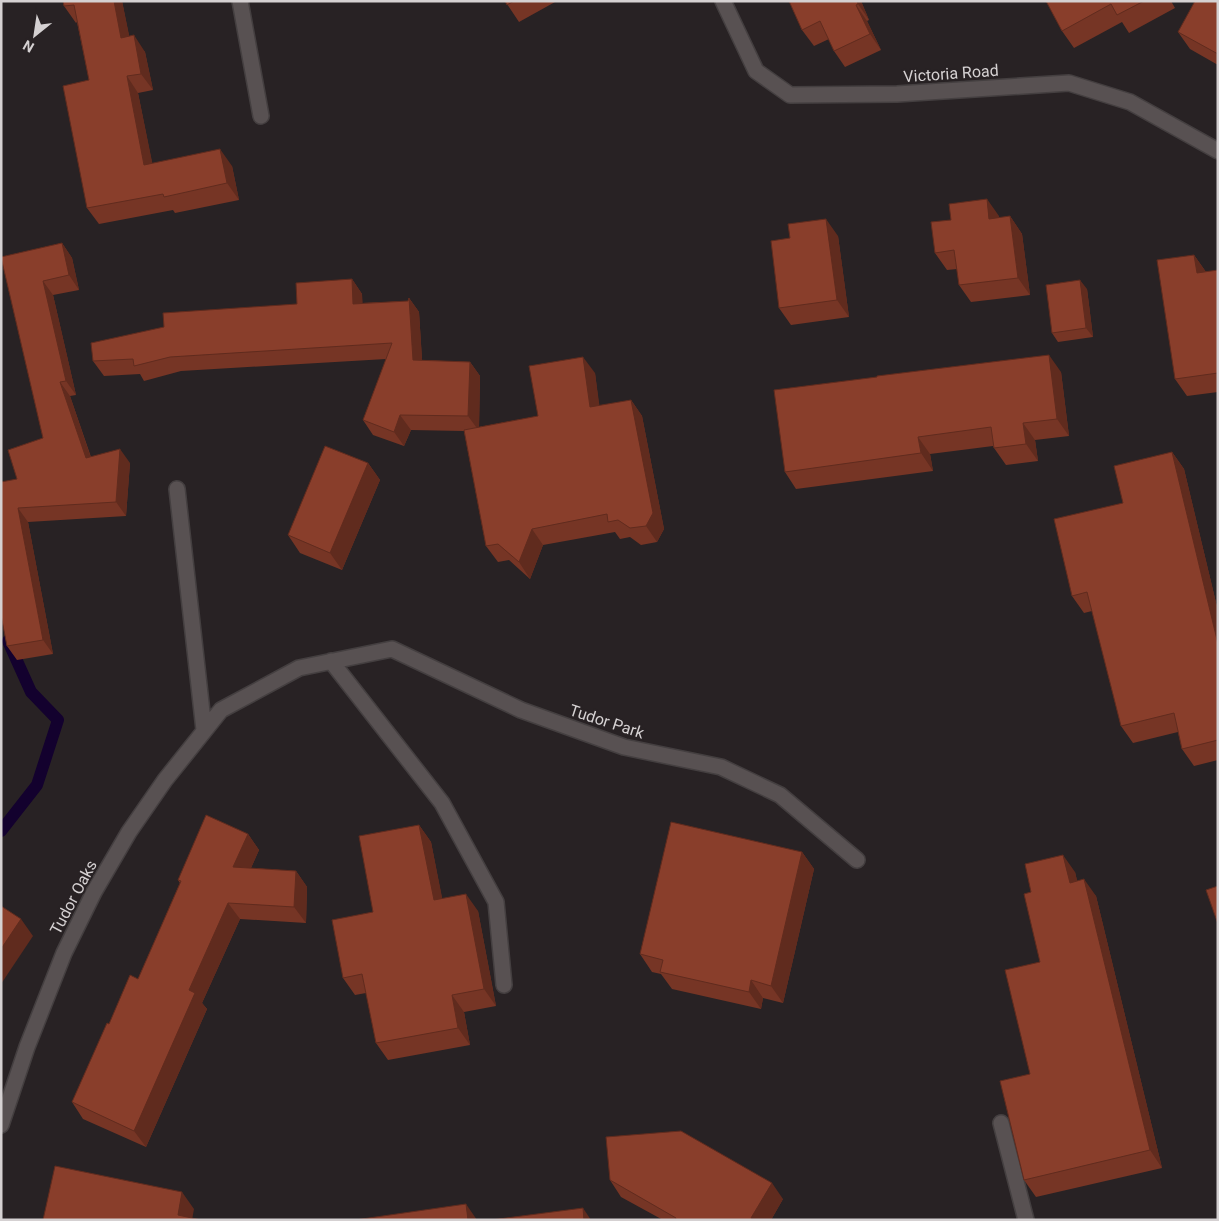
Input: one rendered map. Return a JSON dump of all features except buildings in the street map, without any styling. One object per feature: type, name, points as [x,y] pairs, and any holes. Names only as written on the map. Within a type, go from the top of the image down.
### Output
[{"type":"street","points":[[240,1],[261,116]]},
{"type":"street","name":"Victoria Road","points":[[723,1],[756,71],[790,95],[896,94],[1069,83],[1130,102],[1218,151]]},
{"type":"street","points":[[177,489],[204,730]]},
{"type":"street","name":"Tudor Park","points":[[221,710],[299,668],[392,649],[521,710],[540,717],[624,747],[721,767],[780,795],[858,860]]},
{"type":"street","points":[[332,661],[442,803],[496,902],[504,985]]},
{"type":"street","name":"Tudor Oaks","points":[[1,1125],[27,1047],[64,953],[94,892],[139,817],[165,780],[221,710]]},
{"type":"street","points":[[1001,1123],[1026,1220]]},
{"type":"waterway","points":[[1,831],[37,785],[58,720],[31,692],[8,641]]}]
